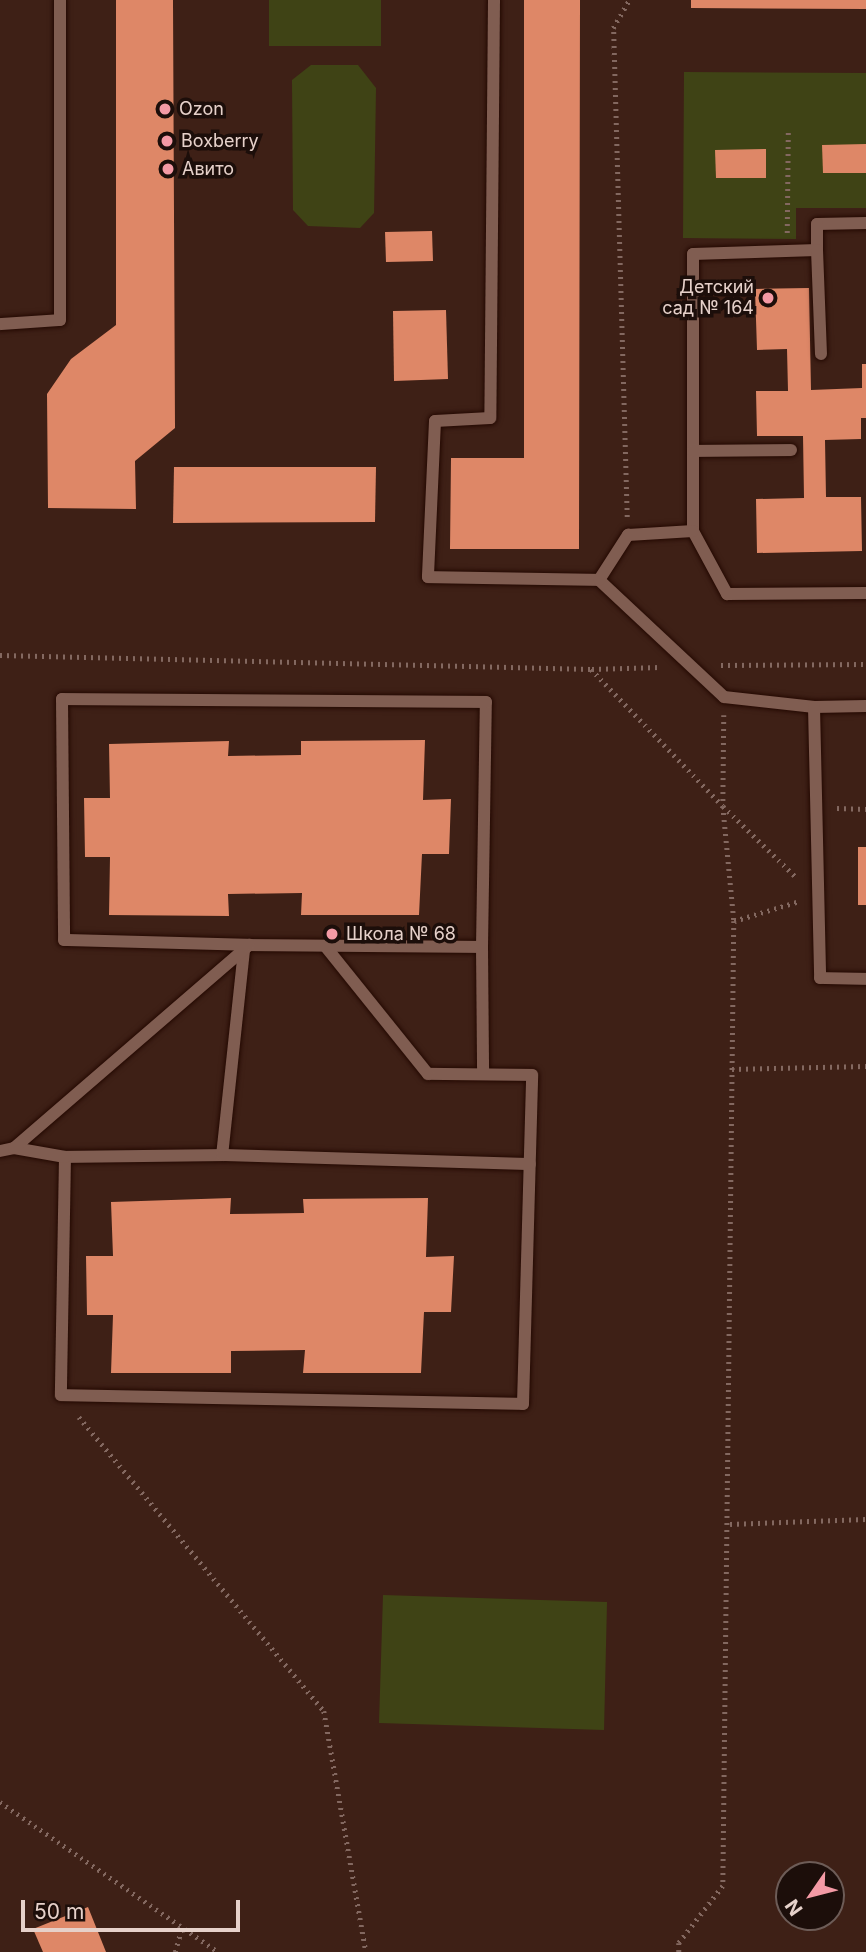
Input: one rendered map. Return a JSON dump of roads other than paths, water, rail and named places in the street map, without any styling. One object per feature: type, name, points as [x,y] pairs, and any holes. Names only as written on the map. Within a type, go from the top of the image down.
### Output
[{"type":"lane","points":[[0,324],[60,320],[60,0]]},
{"type":"lane","points":[[494,0],[490,418],[435,421],[428,577],[599,580],[724,697],[814,707],[866,706]]},
{"type":"lane","points":[[821,354],[817,224],[866,223]]},
{"type":"lane","points":[[817,250],[693,254],[693,531],[727,594],[866,593]]},
{"type":"lane","points":[[693,451],[791,450]]},
{"type":"lane","points":[[599,580],[628,535],[693,531]]},
{"type":"lane","points":[[482,947],[246,947],[64,940],[62,699],[486,702],[483,1074]]},
{"type":"lane","points":[[814,707],[816,897],[820,978],[866,979]]},
{"type":"lane","points":[[65,1157],[61,1395],[523,1404],[532,1076],[428,1074],[325,946]]},
{"type":"lane","points":[[13,1148],[246,947]]},
{"type":"lane","points":[[222,1155],[246,947]]},
{"type":"lane","points":[[0,1151],[13,1148],[65,1157],[222,1155],[530,1164]]},
{"type":"place","name":"Ozon","points":[[165,109]]},
{"type":"place","name":"Boxberry","points":[[167,141]]},
{"type":"place","name":"Авито","points":[[168,169]]},
{"type":"place","name":"Детский сад № 164","points":[[768,298]]},
{"type":"place","name":"Школа № 68","points":[[332,934]]}]
